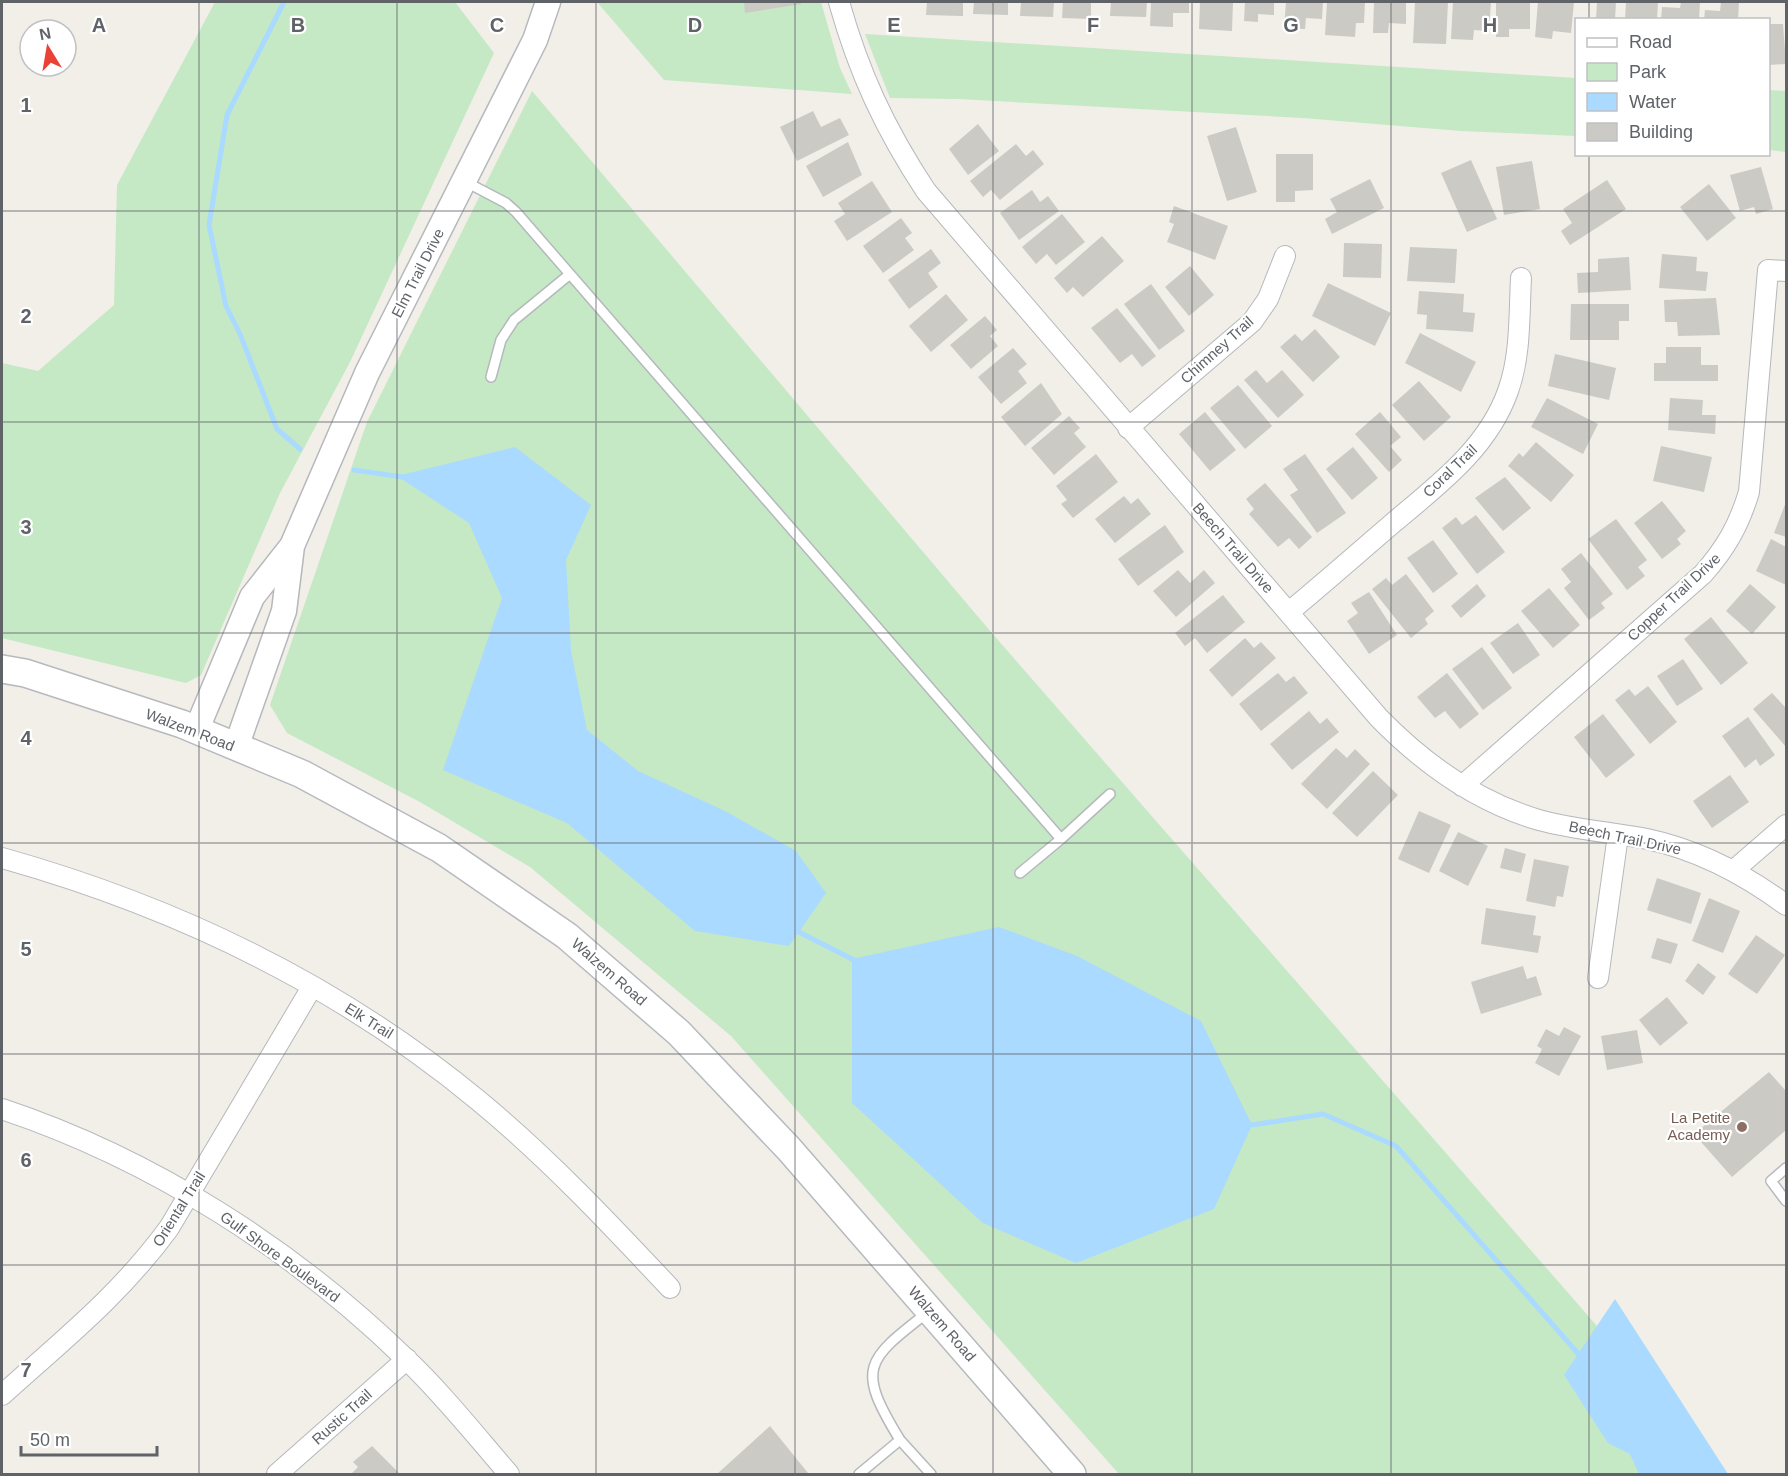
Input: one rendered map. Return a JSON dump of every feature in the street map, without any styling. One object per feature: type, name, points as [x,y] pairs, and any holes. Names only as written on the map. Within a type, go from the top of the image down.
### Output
[{"type":"main road","name":"Walzem Road","points":[[2,669],[24,673],[196,730],[302,774],[439,848],[567,936],[679,1033],[789,1149],[1072,1474]]},
{"type":"street","name":"Elm Trail Drive","points":[[196,730],[252,597],[292,546],[367,373],[535,40],[548,2]]},
{"type":"street","name":"Beech Trail Drive","points":[[839,2],[853,52],[872,101],[897,147],[926,191],[1379,718],[1405,744],[1462,786],[1538,819],[1678,847],[1734,870],[1786,905]]},
{"type":"street","name":"Chimney Trail","points":[[1128,428],[1252,322],[1268,299],[1285,256]]},
{"type":"street","name":"Copper Trail Drive","points":[[1462,786],[1703,574],[1724,550],[1740,522],[1749,492],[1777,271]]},
{"type":"street","name":"Coral Trail","points":[[1289,612],[1453,472],[1480,443],[1501,408],[1514,370],[1518,351],[1521,278]]},
{"type":"street","name":"Elm Trail Drive","points":[[236,747],[284,611],[292,546]]},
{"type":"street","points":[[1734,870],[1786,825]]},
{"type":"street","points":[[1598,978],[1618,835]]},
{"type":"street","name":"Elk Trail","points":[[2,858],[126,897],[192,924],[256,953],[368,1019],[479,1100],[581,1192],[670,1288]]},
{"type":"street","name":"Oriental Trail","points":[[2,1395],[114,1296],[170,1228],[312,987]]},
{"type":"street","name":"Gulf Shore Boulevard","points":[[2,1109],[128,1161],[230,1219],[324,1286],[407,1359],[510,1474]]},
{"type":"street","name":"Rustic Trail","points":[[278,1474],[407,1359]]},
{"type":"lane","points":[[464,181],[506,203],[1061,839]]},
{"type":"lane","points":[[491,377],[501,340],[514,320],[570,274]]},
{"type":"lane","points":[[1020,873],[1110,794]]},
{"type":"lane","points":[[1786,1168],[1771,1181],[1786,1201]]},
{"type":"lane","points":[[930,1310],[886,1344],[872,1365],[873,1388],[885,1415],[900,1440],[931,1474]]},
{"type":"lane","points":[[860,1474],[900,1440]]},
{"type":"green space","points":[[215,2],[455,2],[494,53],[350,362],[280,493],[201,675],[186,683],[2,638],[2,363],[38,371],[114,305],[117,185]]},
{"type":"green space","points":[[597,2],[821,2],[840,68],[852,94],[664,80]]},
{"type":"green space","points":[[865,34],[1575,78],[1575,136],[1461,131],[1303,118],[958,99],[890,98]]},
{"type":"green space","points":[[1770,90],[1786,91],[1786,152],[1770,150]]},
{"type":"green space","points":[[532,91],[991,632],[1597,1326],[1723,1474],[1119,1474],[731,1036],[530,867],[420,802],[287,733],[270,705],[367,422]]},
{"type":"water","points":[[515,447],[591,505],[566,560],[571,651],[587,730],[638,771],[725,811],[796,851],[826,893],[789,946],[695,931],[567,823],[443,770],[502,598],[469,523],[397,476]]},
{"type":"water","points":[[999,927],[1077,956],[1201,1021],[1252,1125],[1214,1209],[1076,1263],[983,1223],[852,1103],[852,959]]},
{"type":"water","points":[[1615,1299],[1728,1474],[1639,1474],[1630,1454],[1608,1443],[1564,1375]]},
{"type":"building","points":[[744,2],[801,2],[801,4],[745,13]]},
{"type":"building","points":[[927,2],[963,2],[963,16],[926,15]]},
{"type":"building","points":[[974,2],[1008,2],[1008,15],[973,14]]},
{"type":"building","points":[[1021,2],[1054,2],[1053,17],[1020,16]]},
{"type":"building","points":[[1063,2],[1091,2],[1091,19],[1062,18]]},
{"type":"building","points":[[1111,2],[1147,2],[1146,17],[1110,16]]},
{"type":"building","points":[[1151,2],[1189,2],[1189,13],[1173,13],[1173,27],[1150,26]]},
{"type":"building","points":[[1200,2],[1233,2],[1232,31],[1199,29]]},
{"type":"building","points":[[1245,2],[1274,2],[1274,15],[1258,14],[1258,22],[1244,21]]},
{"type":"building","points":[[1286,2],[1323,2],[1322,19],[1306,18],[1305,29],[1284,28]]},
{"type":"building","points":[[1327,2],[1365,2],[1364,23],[1356,23],[1355,37],[1325,35]]},
{"type":"building","points":[[1374,2],[1406,2],[1406,24],[1389,23],[1388,33],[1373,33]]},
{"type":"building","points":[[1415,2],[1448,2],[1446,44],[1413,43]]},
{"type":"building","points":[[1453,2],[1491,2],[1489,31],[1474,30],[1473,40],[1451,39]]},
{"type":"building","points":[[1496,2],[1530,2],[1530,29],[1509,29],[1509,37],[1496,37]]},
{"type":"building","points":[[1538,2],[1574,2],[1571,33],[1553,31],[1552,39],[1535,37]]},
{"type":"building","points":[[1597,2],[1616,2],[1615,18],[1596,18]]},
{"type":"building","points":[[1626,2],[1658,2],[1657,18],[1625,18]]},
{"type":"building","points":[[1681,2],[1700,2],[1699,18],[1661,18],[1662,7],[1680,8]]},
{"type":"building","points":[[1721,2],[1739,2],[1738,18],[1704,18],[1705,10],[1720,11]]},
{"type":"building","points":[[1770,24],[1783,24],[1786,64],[1770,65]]},
{"type":"building","points":[[813,111],[821,127],[840,118],[849,135],[797,161],[780,127]]},
{"type":"building","points":[[978,124],[999,151],[968,175],[949,149]]},
{"type":"building","points":[[1236,127],[1257,192],[1227,201],[1207,136]]},
{"type":"building","points":[[848,142],[862,175],[823,197],[806,166]]},
{"type":"building","points":[[1016,144],[1026,156],[1033,150],[1044,164],[1000,200],[991,190],[983,197],[970,181]]},
{"type":"building","points":[[1276,154],[1313,154],[1313,190],[1295,191],[1295,202],[1276,202]]},
{"type":"building","points":[[1471,160],[1497,219],[1467,232],[1441,173]]},
{"type":"building","points":[[1532,161],[1540,209],[1504,215],[1496,167]]},
{"type":"building","points":[[1761,167],[1773,209],[1756,214],[1754,207],[1740,211],[1730,175]]},
{"type":"building","points":[[1370,179],[1384,208],[1332,234],[1325,219],[1337,212],[1330,199]]},
{"type":"building","points":[[1607,180],[1626,209],[1570,245],[1561,231],[1572,223],[1563,209]]},
{"type":"building","points":[[872,181],[892,212],[847,241],[834,221],[845,214],[838,203]]},
{"type":"building","points":[[1709,184],[1736,218],[1707,241],[1680,207]]},
{"type":"building","points":[[1032,190],[1040,202],[1048,196],[1059,211],[1019,240],[1000,213]]},
{"type":"building","points":[[1174,206],[1228,226],[1215,260],[1167,242],[1174,224],[1169,222]]},
{"type":"building","points":[[1062,214],[1085,242],[1056,265],[1047,254],[1036,264],[1022,247]]},
{"type":"building","points":[[901,218],[912,233],[905,238],[914,250],[883,273],[863,246]]},
{"type":"building","points":[[1102,236],[1124,261],[1083,297],[1073,287],[1067,293],[1054,278]]},
{"type":"building","points":[[1344,243],[1382,244],[1381,278],[1343,277]]},
{"type":"building","points":[[1410,247],[1457,249],[1455,283],[1407,281]]},
{"type":"building","points":[[931,249],[941,263],[928,273],[938,287],[909,309],[888,280]]},
{"type":"building","points":[[1662,254],[1697,257],[1696,271],[1708,272],[1706,291],[1659,288]]},
{"type":"building","points":[[1629,257],[1631,290],[1578,293],[1577,273],[1598,272],[1598,259]]},
{"type":"building","points":[[1190,266],[1214,295],[1189,316],[1165,287]]},
{"type":"building","points":[[1328,283],[1391,313],[1375,346],[1312,316]]},
{"type":"building","points":[[1151,284],[1185,331],[1159,350],[1124,304]]},
{"type":"building","points":[[1419,291],[1464,294],[1463,312],[1475,313],[1473,332],[1426,329],[1427,315],[1417,314]]},
{"type":"building","points":[[946,294],[968,320],[931,352],[909,326]]},
{"type":"building","points":[[1716,298],[1720,335],[1678,336],[1677,322],[1665,322],[1664,300]]},
{"type":"building","points":[[1571,304],[1629,304],[1629,321],[1619,321],[1619,340],[1570,340]]},
{"type":"building","points":[[1117,308],[1156,356],[1142,367],[1132,354],[1120,363],[1091,328]]},
{"type":"building","points":[[985,316],[997,330],[990,336],[998,346],[971,369],[950,345]]},
{"type":"building","points":[[1315,329],[1340,357],[1313,382],[1280,347],[1295,334],[1302,341]]},
{"type":"building","points":[[1420,333],[1476,362],[1461,392],[1405,363]]},
{"type":"building","points":[[1666,347],[1701,347],[1701,365],[1718,365],[1718,381],[1654,381],[1654,363],[1666,363]]},
{"type":"building","points":[[1013,348],[1027,364],[1018,371],[1027,383],[1001,404],[978,377]]},
{"type":"building","points":[[1555,354],[1616,368],[1609,400],[1548,386]]},
{"type":"building","points":[[1256,370],[1267,383],[1282,370],[1304,395],[1278,418],[1244,380]]},
{"type":"building","points":[[1419,381],[1451,417],[1424,441],[1392,405]]},
{"type":"building","points":[[1041,383],[1062,414],[1025,446],[1001,417]]},
{"type":"building","points":[[1238,385],[1272,426],[1245,449],[1210,408]]},
{"type":"building","points":[[1547,398],[1598,424],[1583,454],[1531,427]]},
{"type":"building","points":[[1670,398],[1703,400],[1702,415],[1716,415],[1715,434],[1668,430]]},
{"type":"building","points":[[1205,412],[1236,450],[1210,471],[1179,434]]},
{"type":"building","points":[[1380,412],[1401,437],[1390,446],[1402,460],[1389,472],[1355,434]]},
{"type":"building","points":[[1069,416],[1080,428],[1074,433],[1086,447],[1054,475],[1031,448]]},
{"type":"building","points":[[1536,442],[1574,475],[1551,502],[1508,466],[1519,453],[1523,457]]},
{"type":"building","points":[[1661,446],[1712,457],[1704,492],[1653,481]]},
{"type":"building","points":[[1353,447],[1378,478],[1352,500],[1326,469]]},
{"type":"building","points":[[1096,454],[1118,482],[1073,518],[1061,504],[1067,500],[1056,486]]},
{"type":"building","points":[[1305,454],[1346,513],[1317,533],[1290,495],[1298,490],[1283,469]]},
{"type":"building","points":[[1505,477],[1531,508],[1503,531],[1475,498]]},
{"type":"building","points":[[1265,483],[1312,537],[1299,549],[1289,538],[1278,547],[1249,514],[1254,509],[1246,499]]},
{"type":"building","points":[[1124,496],[1131,504],[1138,498],[1151,514],[1115,543],[1095,519]]},
{"type":"building","points":[[1662,501],[1686,531],[1677,539],[1681,544],[1662,559],[1634,523]]},
{"type":"building","points":[[1786,502],[1786,537],[1774,533]]},
{"type":"building","points":[[1476,515],[1505,552],[1477,574],[1442,528],[1456,517],[1462,525]]},
{"type":"building","points":[[1616,519],[1647,560],[1638,567],[1645,576],[1627,590],[1588,539]]},
{"type":"building","points":[[1165,525],[1184,552],[1138,586],[1118,559]]},
{"type":"building","points":[[1771,539],[1786,547],[1786,585],[1756,571]]},
{"type":"building","points":[[1433,540],[1458,574],[1433,593],[1407,558]]},
{"type":"building","points":[[1581,553],[1613,594],[1601,603],[1605,608],[1589,620],[1564,588],[1571,582],[1561,569]]},
{"type":"building","points":[[1178,570],[1190,583],[1204,570],[1215,583],[1176,617],[1153,591]]},
{"type":"building","points":[[1406,574],[1434,611],[1425,619],[1428,624],[1411,638],[1372,589],[1386,578],[1392,585]]},
{"type":"building","points":[[1477,584],[1486,596],[1461,618],[1451,606]]},
{"type":"building","points":[[1750,584],[1776,607],[1752,634],[1726,611]]},
{"type":"building","points":[[1549,588],[1580,625],[1553,648],[1521,611]]},
{"type":"building","points":[[1369,592],[1397,635],[1369,654],[1347,621],[1358,613],[1351,603]]},
{"type":"building","points":[[1223,595],[1245,622],[1207,653],[1195,638],[1185,646],[1175,633]]},
{"type":"building","points":[[1711,617],[1748,663],[1721,685],[1684,639]]},
{"type":"building","points":[[1518,623],[1540,655],[1513,674],[1490,643]]},
{"type":"building","points":[[1245,638],[1254,648],[1261,642],[1276,658],[1232,697],[1209,670]]},
{"type":"building","points":[[1482,647],[1512,688],[1483,710],[1452,669]]},
{"type":"building","points":[[1683,659],[1703,689],[1677,706],[1657,676]]},
{"type":"building","points":[[1278,673],[1286,682],[1294,676],[1308,693],[1261,731],[1239,704]]},
{"type":"building","points":[[1447,673],[1479,714],[1460,729],[1445,711],[1435,718],[1417,697]]},
{"type":"building","points":[[1648,686],[1677,722],[1650,744],[1615,700],[1629,689],[1635,696]]},
{"type":"building","points":[[1772,693],[1786,708],[1786,747],[1753,709]]},
{"type":"building","points":[[1309,711],[1320,724],[1327,718],[1339,732],[1292,770],[1270,744]]},
{"type":"building","points":[[1603,714],[1635,755],[1606,778],[1574,737]]},
{"type":"building","points":[[1748,717],[1775,755],[1760,766],[1756,759],[1745,768],[1722,736]]},
{"type":"building","points":[[1336,748],[1347,758],[1355,749],[1370,764],[1327,809],[1301,784]]},
{"type":"building","points":[[1373,771],[1398,795],[1357,837],[1332,813]]},
{"type":"building","points":[[1730,775],[1749,802],[1712,828],[1693,801]]},
{"type":"building","points":[[1419,811],[1451,825],[1429,873],[1398,859]]},
{"type":"building","points":[[1458,832],[1488,846],[1468,886],[1439,871]]},
{"type":"building","points":[[1505,848],[1526,854],[1521,873],[1500,868]]},
{"type":"building","points":[[1534,859],[1569,866],[1563,897],[1557,896],[1555,907],[1526,901]]},
{"type":"building","points":[[1657,878],[1701,893],[1691,924],[1647,910]]},
{"type":"building","points":[[1709,898],[1740,911],[1723,953],[1692,941]]},
{"type":"building","points":[[1486,908],[1536,916],[1533,935],[1541,936],[1538,953],[1481,944]]},
{"type":"building","points":[[1756,935],[1785,955],[1757,994],[1728,974]]},
{"type":"building","points":[[1657,938],[1678,944],[1671,964],[1651,958]]},
{"type":"building","points":[[1698,963],[1716,977],[1703,995],[1685,981]]},
{"type":"building","points":[[1523,966],[1527,979],[1536,976],[1542,995],[1481,1014],[1471,982]]},
{"type":"building","points":[[1667,997],[1688,1023],[1660,1046],[1639,1020]]},
{"type":"building","points":[[1564,1027],[1581,1036],[1559,1076],[1535,1063],[1542,1049],[1537,1046],[1546,1029],[1559,1036]]},
{"type":"building","points":[[1637,1030],[1643,1063],[1607,1070],[1601,1036]]},
{"type":"building","points":[[1769,1072],[1786,1091],[1786,1130],[1732,1177],[1694,1134]]},
{"type":"building","points":[[770,1426],[808,1473],[717,1474]]},
{"type":"building","points":[[372,1446],[400,1474],[351,1474],[358,1467],[353,1462]]},
{"type":"waterway","points":[[284,2],[227,115],[209,225],[226,306],[240,334],[277,429],[300,449]]},
{"type":"waterway","points":[[354,470],[403,477]]},
{"type":"waterway","points":[[793,929],[856,961]]},
{"type":"waterway","points":[[1248,1123],[1252,1125],[1323,1114],[1396,1146],[1582,1358]]},
{"type":"place","name":"La Petite Academy","points":[[1742,1127]]}]
